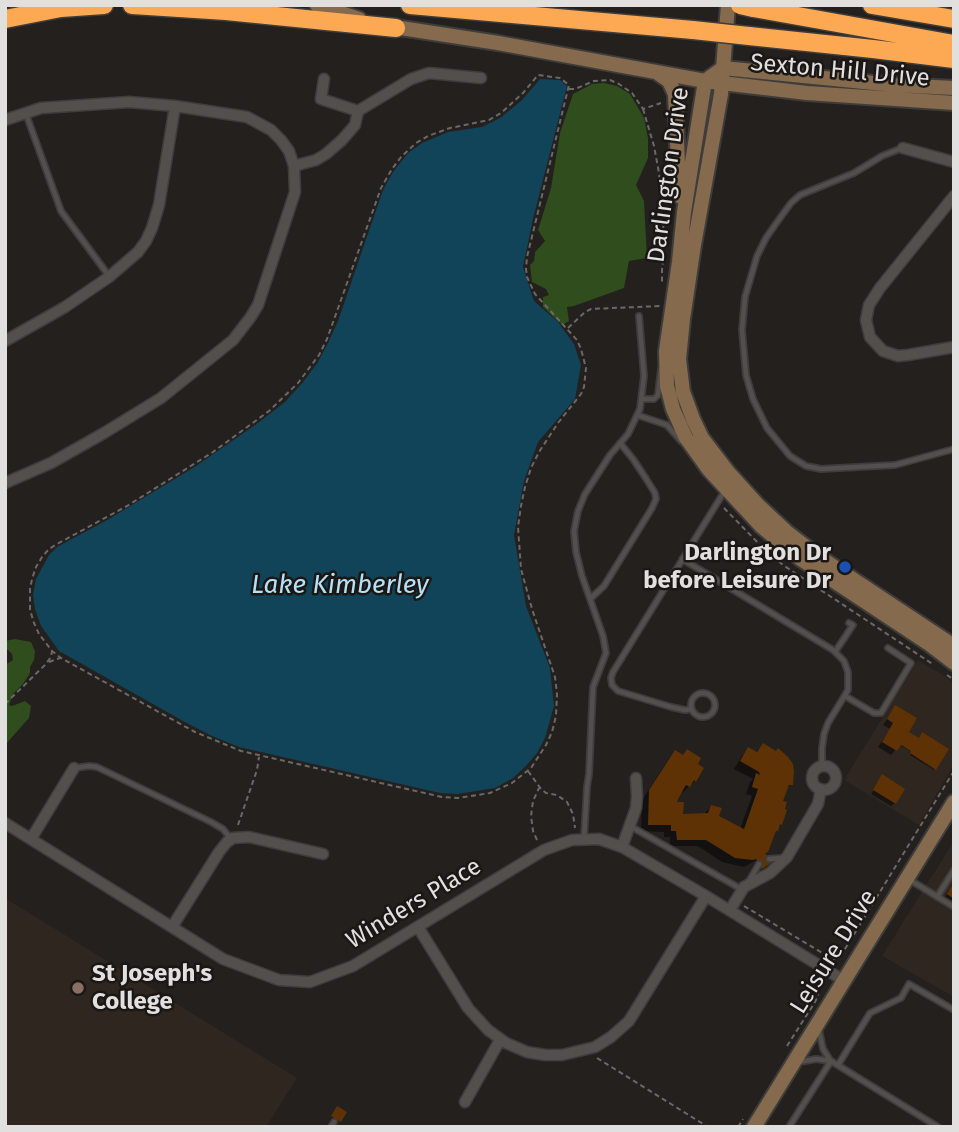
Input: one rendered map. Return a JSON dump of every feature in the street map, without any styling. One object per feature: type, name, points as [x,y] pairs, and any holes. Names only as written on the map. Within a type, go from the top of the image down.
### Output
[{"type":"highway","points":[[5,19],[61,8],[104,5]]},
{"type":"highway","points":[[132,5],[226,11],[396,28]]},
{"type":"highway","points":[[410,5],[693,30],[954,59]]},
{"type":"highway","points":[[872,5],[954,19]]},
{"type":"highway","points":[[746,6],[954,44]]},
{"type":"street","points":[[317,5],[396,28],[498,43],[705,81],[723,75]]},
{"type":"street","name":"Darlington Drive","points":[[729,5],[723,75],[683,319],[679,359],[683,392],[702,438],[757,504],[818,556],[954,646]]},
{"type":"street","points":[[650,71],[666,78],[674,91],[679,188],[684,212]]},
{"type":"street","points":[[294,166],[326,154],[355,125],[358,111],[411,79],[429,73],[481,78]]},
{"type":"street","name":"Sexton Hill Drive","points":[[723,75],[954,88]]},
{"type":"street","name":"Sexton Hill Drive","points":[[723,75],[820,94],[954,103]]},
{"type":"street","points":[[324,79],[321,99],[358,111]]},
{"type":"street","name":"Darlington Drive","points":[[705,81],[684,212],[665,360],[667,386],[678,423],[722,495],[802,560],[954,663]]},
{"type":"street","points":[[5,120],[41,108],[129,102],[247,117],[260,123],[281,140],[289,151],[294,166],[295,192],[258,305],[233,340],[160,398],[51,463],[5,484]]},
{"type":"street","points":[[6,337],[65,307],[109,277],[138,252],[152,228],[159,205],[175,106]]},
{"type":"street","points":[[903,148],[954,162]]},
{"type":"street","points":[[954,196],[880,288],[869,305],[866,320],[870,337],[883,351],[898,356],[954,347]]},
{"type":"street","points":[[822,766],[835,772],[836,778],[827,789],[821,789],[814,784],[812,778],[815,770],[822,766]]},
{"type":"street","points":[[31,839],[74,768]]},
{"type":"street","points":[[622,847],[634,813],[636,778]]},
{"type":"street","points":[[733,905],[743,888],[770,873],[787,856],[818,804],[821,789]]},
{"type":"street","name":"Leisure Drive","points":[[749,1121],[792,1064],[954,802]]},
{"type":"street","name":"Winders Place","points":[[5,823],[223,959],[279,981],[310,982],[353,966],[544,850],[572,840],[584,839],[599,839],[622,847],[706,896],[733,905],[843,980]]},
{"type":"street","points":[[172,927],[219,852],[234,838],[249,837],[323,855]]},
{"type":"street","points":[[418,927],[472,1013],[488,1030],[513,1047],[527,1052],[554,1055],[594,1047],[624,1027],[635,1014],[706,896]]},
{"type":"street","points":[[465,1102],[500,1040]]},
{"type":"lane","points":[[25,113],[61,211],[109,277]]},
{"type":"lane","points":[[903,148],[882,156],[855,173],[800,195],[790,203],[757,256],[745,297],[742,330],[746,375],[753,399],[767,428],[790,456],[811,468],[895,465],[954,449]]},
{"type":"lane","points":[[584,839],[592,688],[606,653],[582,576],[574,536],[581,502],[608,458],[628,434],[642,399],[644,376],[639,316]]},
{"type":"lane","points":[[642,399],[654,399],[658,395],[659,374],[665,360]]},
{"type":"lane","points":[[637,415],[667,425],[682,442],[693,449]]},
{"type":"lane","points":[[591,598],[604,586],[656,499],[639,468],[620,443]]},
{"type":"lane","points":[[692,709],[692,701],[699,694],[708,694],[714,701],[714,710],[708,716],[699,716],[692,709],[678,709],[622,692],[614,688],[611,681],[613,672],[722,495]]},
{"type":"lane","points":[[682,559],[835,652],[844,662],[849,682],[845,696],[824,734],[822,766]]},
{"type":"lane","points":[[835,652],[853,625],[849,623]]},
{"type":"lane","points":[[845,696],[874,713],[881,713],[911,663],[888,648]]},
{"type":"lane","points":[[74,768],[97,767],[216,824],[234,838]]},
{"type":"lane","points":[[630,825],[743,888],[759,864]]},
{"type":"lane","points":[[769,859],[787,856]]},
{"type":"lane","points":[[937,897],[954,870]]},
{"type":"lane","points":[[906,878],[954,907]]},
{"type":"lane","points":[[838,1065],[870,1013],[901,998],[909,984],[954,1010]]},
{"type":"lane","points":[[818,1022],[822,1049],[831,1061],[938,1127]]},
{"type":"lane","points":[[792,1064],[807,1060],[831,1061]]},
{"type":"lane","points":[[789,1127],[831,1061]]},
{"type":"path","points":[[538,75],[560,78],[567,83],[569,85],[526,269],[535,294],[577,340],[586,368],[584,387],[577,401],[548,437],[531,468],[518,527],[523,578],[555,677],[557,694],[552,732],[540,755],[527,771],[512,783],[490,793],[458,798],[442,797],[241,751],[208,739],[52,651],[39,634],[30,610],[32,579],[42,557],[57,544],[174,477],[284,399],[307,372],[327,339],[381,188],[401,157],[428,136],[450,128],[489,120],[501,113],[518,99],[538,75]]},
{"type":"path","points":[[568,89],[575,89],[594,80],[610,80],[632,93],[643,108],[654,146],[661,199],[665,249],[662,290]]},
{"type":"path","points":[[643,108],[669,101]]},
{"type":"path","points":[[661,312],[662,300]]},
{"type":"path","points":[[567,329],[591,309],[661,306]]},
{"type":"path","points":[[722,495],[744,530],[783,565],[954,680]]},
{"type":"path","points":[[5,704],[47,664],[52,651]]},
{"type":"path","points":[[47,664],[61,658]]},
{"type":"path","points":[[234,838],[257,770],[259,755]]},
{"type":"path","points":[[527,771],[546,793],[557,795],[567,802],[573,814],[575,828]]},
{"type":"path","points":[[733,905],[824,954],[834,957],[842,954],[954,771]]},
{"type":"path","points":[[537,840],[532,827],[531,810],[539,787]]},
{"type":"path","points":[[787,1047],[815,1002],[818,983],[822,981]]},
{"type":"path","points":[[597,1057],[708,1127]]},
{"type":"path","points":[[738,1127],[749,1121]]},
{"type":"shaded area","points":[[918,660],[954,684],[954,764],[919,825],[844,780]]},
{"type":"shaded area","points":[[954,841],[954,997],[882,956]]},
{"type":"shaded area","name":"St Joseph's College","points":[[5,898],[297,1078],[266,1127],[5,1127]]},
{"type":"green space","points":[[592,84],[617,86],[630,94],[644,118],[648,158],[636,185],[644,201],[647,258],[629,261],[624,288],[567,307],[569,321],[562,325],[543,307],[543,297],[549,295],[546,289],[532,282],[530,265],[534,261],[535,252],[545,241],[538,230],[551,188],[560,133],[573,94]]},
{"type":"green space","points":[[15,639],[31,642],[35,651],[30,673],[13,694],[9,705],[25,701],[31,706],[29,718],[5,745],[5,665],[13,660],[12,654],[5,647],[5,641]]},
{"type":"water","name":"Lake Kimberley","points":[[540,79],[560,80],[567,86],[523,267],[534,301],[558,322],[574,344],[581,365],[575,399],[538,442],[524,481],[514,535],[526,606],[550,668],[554,706],[545,738],[537,753],[513,778],[495,788],[458,794],[440,793],[239,747],[183,721],[59,651],[41,626],[33,595],[36,579],[49,555],[57,547],[196,466],[285,402],[318,362],[328,343],[383,190],[408,153],[422,143],[448,132],[482,127],[500,118],[521,101]]},
{"type":"building","points":[[895,705],[917,718],[909,732],[919,738],[922,732],[949,749],[936,770],[901,745],[897,751],[882,742],[893,723],[887,719]]},
{"type":"building","points":[[763,743],[776,751],[778,748],[788,757],[794,772],[793,785],[789,785],[783,801],[787,802],[787,810],[782,825],[780,824],[768,852],[765,853],[771,863],[762,869],[756,859],[735,858],[706,840],[677,840],[676,831],[671,831],[671,825],[648,825],[649,790],[675,750],[683,755],[687,749],[701,758],[698,764],[704,768],[696,782],[694,780],[690,787],[686,785],[678,799],[677,802],[684,802],[683,814],[708,813],[711,805],[722,808],[719,816],[744,829],[758,789],[752,787],[756,773],[760,775],[740,761],[748,747],[757,752]]},
{"type":"building","points":[[882,774],[905,789],[896,804],[873,790]]},
{"type":"building","points":[[954,883],[954,899],[947,894]]},
{"type":"building","points":[[337,1106],[347,1112],[341,1122],[331,1116]]},
{"type":"place","name":"Darlington Dr before Leisure Dr","points":[[845,567]]},
{"type":"place","name":"St Joseph's College","points":[[78,988]]}]
